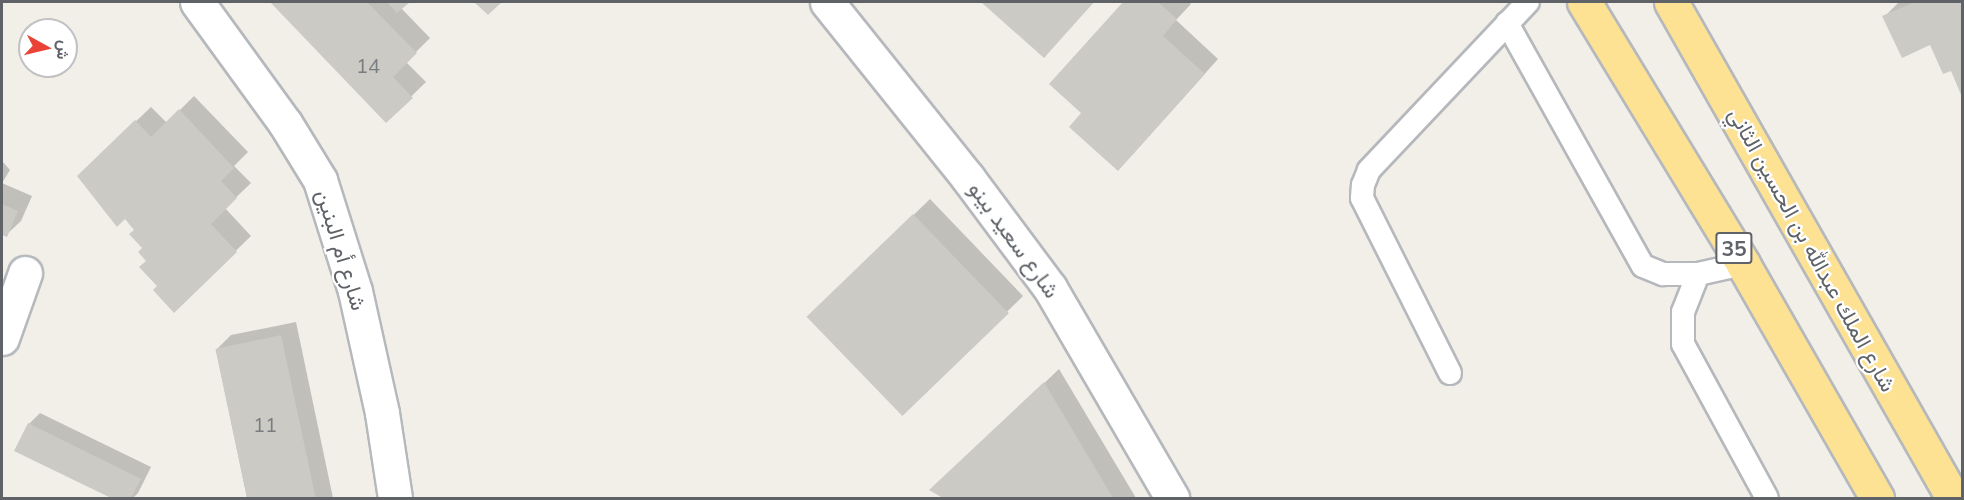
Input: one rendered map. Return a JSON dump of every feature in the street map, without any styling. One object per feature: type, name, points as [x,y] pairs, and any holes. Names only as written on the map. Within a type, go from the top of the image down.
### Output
[{"type":"highway","name":"35","points":[[1584,2],[1743,264],[1877,498]]},
{"type":"highway","name":"شارع الملك عبدالله بن الحسين الثاني","points":[[1671,2],[1953,498]]},
{"type":"street","name":"شارع أم البنين","points":[[197,2],[227,39],[320,180],[355,291],[382,412],[395,498]]},
{"type":"street","name":"شارع سعيد بينو","points":[[827,2],[968,178],[1050,288],[1172,498]]},
{"type":"street","points":[[2,338],[25,273]]},
{"type":"lane","points":[[1450,373],[1362,198],[1363,185],[1369,170],[1528,2]]},
{"type":"lane","points":[[1507,23],[1643,266],[1663,274],[1698,274],[1743,264]]},
{"type":"lane","points":[[1698,274],[1683,312],[1683,344],[1767,498]]},
{"type":"building","points":[[270,2],[367,2],[417,53],[393,77],[413,98],[386,123]]},
{"type":"building","points":[[387,2],[410,2],[397,13]]},
{"type":"building","points":[[474,2],[502,2],[488,15]]},
{"type":"building","points":[[981,2],[1094,2],[1044,58]]},
{"type":"building","points":[[1123,2],[1158,2],[1177,19],[1163,36],[1205,74],[1118,171],[1069,127],[1081,113],[1049,84]]},
{"type":"building","points":[[1915,2],[1962,2],[1962,97],[1951,71],[1943,74],[1930,45],[1902,58],[1882,16]]},
{"type":"building","points":[[179,109],[234,168],[221,181],[237,198],[211,224],[237,252],[174,313],[153,290],[157,286],[139,267],[146,261],[138,252],[142,248],[129,234],[134,230],[125,219],[117,227],[77,176],[135,120],[151,137]]},
{"type":"building","points":[[2,204],[18,211],[7,237],[2,235]]},
{"type":"building","points":[[913,214],[1009,313],[902,416],[807,317]]},
{"type":"building","points":[[281,335],[316,498],[247,498],[215,349]]},
{"type":"building","points":[[1044,382],[1113,498],[943,498],[929,490]]},
{"type":"building","points":[[28,423],[141,479],[131,498],[111,498],[14,451]]}]
